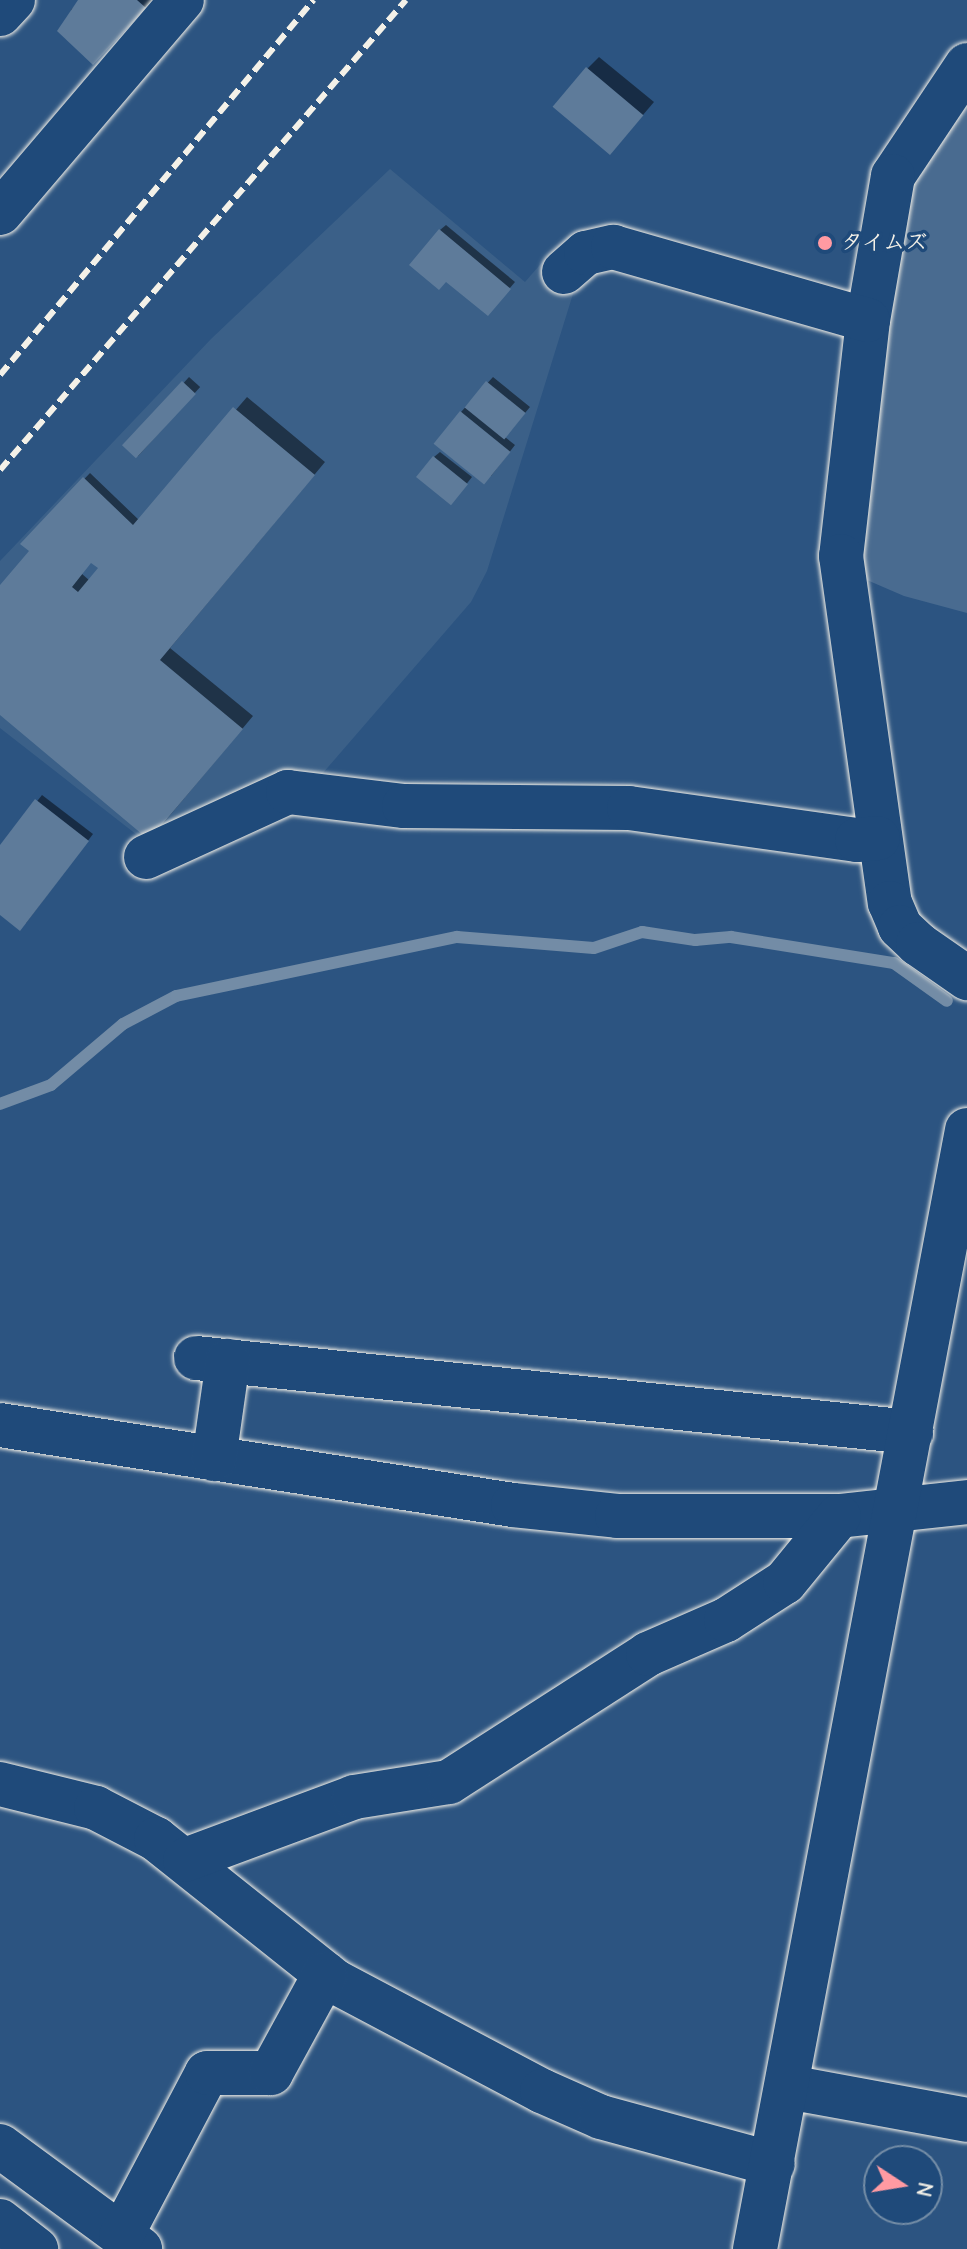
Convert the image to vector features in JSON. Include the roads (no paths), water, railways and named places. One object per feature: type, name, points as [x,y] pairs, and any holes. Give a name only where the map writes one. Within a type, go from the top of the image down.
[{"type":"street","points":[[0,14],[13,0]]},
{"type":"street","points":[[0,213],[182,0]]},
{"type":"street","points":[[963,975],[900,927],[890,903],[878,838],[841,556],[868,320],[893,176],[967,65]]},
{"type":"street","points":[[564,272],[586,253],[613,247],[868,320]]},
{"type":"street","points":[[146,857],[288,792],[404,806],[629,808],[857,840],[878,838]]},
{"type":"street","points":[[755,2249],[967,1130]]},
{"type":"street","points":[[214,1459],[212,1360],[911,1432]]},
{"type":"street","points":[[0,1425],[513,1505],[617,1516],[839,1516],[967,1502]]},
{"type":"street","points":[[185,1860],[354,1797],[449,1782],[648,1654],[726,1620],[785,1582],[839,1516]]},
{"type":"street","points":[[0,1784],[96,1808],[156,1839],[325,1974],[601,2117],[773,2164]]},
{"type":"street","points":[[0,2146],[130,2243],[207,2073],[271,2073],[325,1974]]},
{"type":"street","points":[[788,2087],[967,2120]]},
{"type":"street","points":[[0,2221],[36,2249]]},
{"type":"waterway","points":[[0,1104],[51,1085],[123,1024],[176,996],[457,937],[594,948],[642,932],[695,940],[731,937],[894,963],[947,1001]]},
{"type":"railway","points":[[0,375],[314,0]]},
{"type":"railway","points":[[0,470],[406,0]]},
{"type":"place","name":"タイムズ","points":[[825,243]]}]
